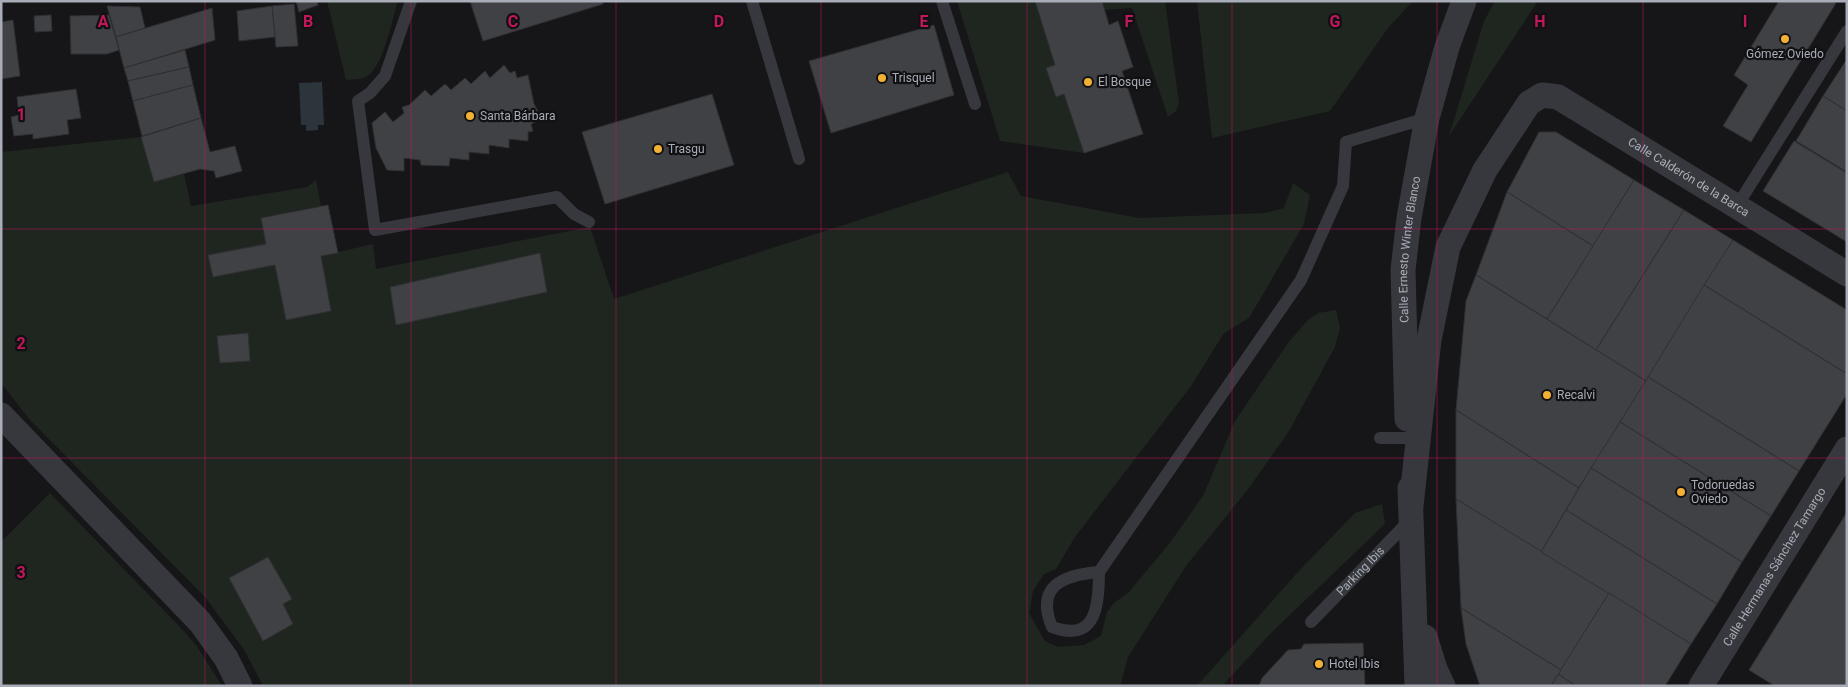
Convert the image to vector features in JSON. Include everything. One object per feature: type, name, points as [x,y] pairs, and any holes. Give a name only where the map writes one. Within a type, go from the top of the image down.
[{"type":"street","name":"Calle Ernesto Winter Blanco","points":[[1417,686],[1404,270],[1409,218],[1427,118],[1447,47],[1464,1]]},
{"type":"street","name":"Calle Calderón de la Barca","points":[[1529,103],[1542,95],[1558,97],[1847,274]]},
{"type":"street","name":"Calle Ernesto Winter Blanco","points":[[1411,512],[1429,340],[1448,247],[1485,170],[1529,103]]},
{"type":"street","points":[[1,415],[200,622],[226,658],[240,686]]},
{"type":"street","name":"Calle Hermanas Sánchez Tamargo","points":[[1701,686],[1847,449]]},
{"type":"street","points":[[1414,597],[1434,670],[1443,686]]},
{"type":"lane","points":[[411,1],[385,76],[370,93],[358,101],[375,230],[557,196],[574,214],[588,222]]},
{"type":"lane","points":[[752,1],[799,159]]},
{"type":"lane","points":[[942,1],[975,104]]},
{"type":"lane","points":[[1737,206],[1847,31]]},
{"type":"lane","points":[[1100,572],[1080,574],[1058,583],[1048,595],[1045,611],[1052,627],[1066,632],[1082,629],[1090,623],[1099,597],[1100,572],[1301,280],[1343,186],[1346,142],[1427,118]]},
{"type":"lane","points":[[1380,438],[1408,438]]},
{"type":"lane","name":"Parking Ibis","points":[[1311,622],[1411,512]]},
{"type":"shaded area","points":[[327,1],[398,1],[379,61],[367,77],[346,80]]},
{"type":"shaded area","points":[[957,1],[1035,1],[1055,65],[1046,68],[1056,97],[1064,94],[1084,153],[1000,141]]},
{"type":"shaded area","points":[[1102,1],[1165,1],[1179,103],[1176,111],[1168,117],[1132,8],[1105,10]]},
{"type":"shaded area","points":[[1197,1],[1413,1],[1388,28],[1330,111],[1212,138]]},
{"type":"shaded area","points":[[1495,1],[1538,1],[1449,136],[1484,21]]},
{"type":"shaded area","points":[[322,82],[324,125],[318,125],[318,130],[306,131],[306,125],[301,125],[299,83]]},
{"type":"shaded area","points":[[141,137],[154,182],[184,174],[191,206],[307,187],[316,180],[321,206],[261,218],[275,265],[286,320],[331,311],[321,256],[373,244],[376,269],[590,227],[614,299],[1008,172],[1021,196],[1139,218],[1265,213],[1284,208],[1293,183],[1310,195],[1304,224],[1249,318],[1224,333],[1191,386],[1075,537],[1056,569],[1044,574],[1033,591],[1029,613],[1045,641],[1058,647],[1084,645],[1101,636],[1107,612],[1114,603],[1129,592],[1169,544],[1203,496],[1235,421],[1288,343],[1308,320],[1318,313],[1336,310],[1340,328],[1335,347],[1289,431],[1249,488],[1186,566],[1128,657],[1120,686],[263,686],[245,651],[205,597],[29,419],[1,383],[1,152]]},
{"type":"shaded area","points":[[50,493],[196,645],[222,686],[1,686],[1,542]]},
{"type":"shaded area","points":[[1382,504],[1385,524],[1273,631],[1222,686],[1197,686],[1297,573],[1355,513]]},
{"type":"building","points":[[296,1],[317,1],[318,5],[299,12]]},
{"type":"building","points":[[470,1],[602,1],[603,4],[483,41]]},
{"type":"building","name":"El Bosque","points":[[1035,1],[1102,1],[1109,25],[1118,21],[1133,67],[1122,71],[1143,134],[1084,153],[1064,94],[1056,97],[1046,68],[1055,65]]},
{"type":"building","name":"Gómez Oviedo","points":[[1779,1],[1833,1],[1836,3],[1751,142],[1723,126],[1748,85],[1734,75]]},
{"type":"building","points":[[294,4],[298,46],[276,47],[272,6]]},
{"type":"building","points":[[107,6],[140,7],[145,28],[116,37]]},
{"type":"building","points":[[272,6],[275,37],[239,41],[237,11]]},
{"type":"building","points":[[212,8],[215,40],[124,68],[116,37]]},
{"type":"building","points":[[51,15],[52,31],[35,32],[34,16]]},
{"type":"building","points":[[109,15],[119,50],[107,54],[71,54],[70,16]]},
{"type":"building","points":[[13,20],[20,76],[1,79],[1,22]]},
{"type":"building","name":"Trisquel","points":[[934,25],[954,95],[831,133],[809,61]]},
{"type":"building","points":[[185,50],[189,67],[128,81],[124,68]]},
{"type":"building","points":[[1847,59],[1847,111],[1823,96]]},
{"type":"building","name":"Santa Bárbara","points":[[504,65],[510,73],[515,71],[517,78],[528,75],[534,104],[542,119],[531,124],[533,131],[528,132],[528,141],[509,139],[509,148],[489,145],[489,154],[469,152],[469,160],[450,158],[449,166],[421,165],[420,160],[404,158],[404,171],[387,170],[376,148],[372,123],[385,112],[393,122],[404,113],[402,107],[409,105],[425,90],[431,96],[445,84],[451,90],[465,78],[471,84],[485,71],[490,78]]},
{"type":"building","points":[[189,67],[193,85],[133,101],[128,81]]},
{"type":"building","points":[[193,85],[201,118],[142,136],[133,101]]},
{"type":"building","points":[[76,89],[81,118],[67,120],[69,134],[33,139],[33,134],[14,136],[11,117],[19,115],[17,97]]},
{"type":"building","name":"Trasgu","points":[[712,94],[734,165],[605,204],[582,132]]},
{"type":"building","points":[[1823,96],[1847,111],[1847,172],[1796,141]]},
{"type":"building","points":[[201,118],[210,152],[235,146],[242,171],[216,178],[214,171],[200,169],[154,182],[141,137]]},
{"type":"building","points":[[1539,132],[1556,132],[1634,180],[1593,246],[1507,192]]},
{"type":"building","points":[[1794,141],[1847,173],[1847,242],[1763,191]]},
{"type":"building","points":[[1634,180],[1684,210],[1596,350],[1547,319]]},
{"type":"building","points":[[1507,192],[1593,246],[1547,319],[1476,275]]},
{"type":"building","points":[[328,205],[338,253],[321,256],[331,311],[286,320],[275,265],[213,277],[208,255],[266,244],[261,218]]},
{"type":"building","points":[[1684,210],[1733,240],[1646,381],[1596,350]]},
{"type":"building","points":[[1733,240],[1847,310],[1847,374],[1704,285]]},
{"type":"building","points":[[540,253],[547,292],[396,325],[390,287]]},
{"type":"building","name":"Recalvi","points":[[1476,275],[1646,381],[1579,488],[1456,410],[1466,301]]},
{"type":"building","points":[[1704,285],[1847,374],[1847,394],[1799,471],[1648,377]]},
{"type":"building","points":[[248,333],[250,361],[220,363],[217,336]]},
{"type":"building","points":[[1648,377],[1799,471],[1771,516],[1620,422]]},
{"type":"building","points":[[1456,410],[1579,488],[1541,552],[1456,499]]},
{"type":"building","name":"Todoruedas Oviedo","points":[[1620,422],[1771,516],[1742,562],[1591,468]]},
{"type":"building","points":[[1591,468],[1742,562],[1717,604],[1566,510]]},
{"type":"building","points":[[1456,499],[1609,593],[1561,670],[1461,608]]},
{"type":"building","points":[[1566,510],[1717,604],[1691,644],[1541,552]]},
{"type":"building","points":[[1847,512],[1847,686],[1775,686],[1749,670]]},
{"type":"building","points":[[268,557],[292,599],[283,604],[293,624],[263,641],[229,578]]},
{"type":"building","points":[[1609,593],[1691,644],[1665,686],[1576,686],[1558,674]]},
{"type":"building","points":[[1461,608],[1561,670],[1551,686],[1480,686],[1466,644]]},
{"type":"building","name":"Hotel Ibis","points":[[1363,643],[1365,686],[1259,686],[1262,678],[1288,650],[1301,649],[1304,644]]},
{"type":"building","points":[[1558,674],[1576,686],[1551,686]]},
{"type":"place","name":"Gómez Oviedo","points":[[1785,39]]},
{"type":"place","name":"Trisquel","points":[[882,78]]},
{"type":"place","name":"El Bosque","points":[[1088,82]]},
{"type":"place","name":"Santa Bárbara","points":[[470,116]]},
{"type":"place","name":"Trasgu","points":[[658,149]]},
{"type":"place","name":"Recalvi","points":[[1547,395]]},
{"type":"place","name":"Todoruedas Oviedo","points":[[1681,492]]},
{"type":"place","name":"Hotel Ibis","points":[[1319,664]]}]
